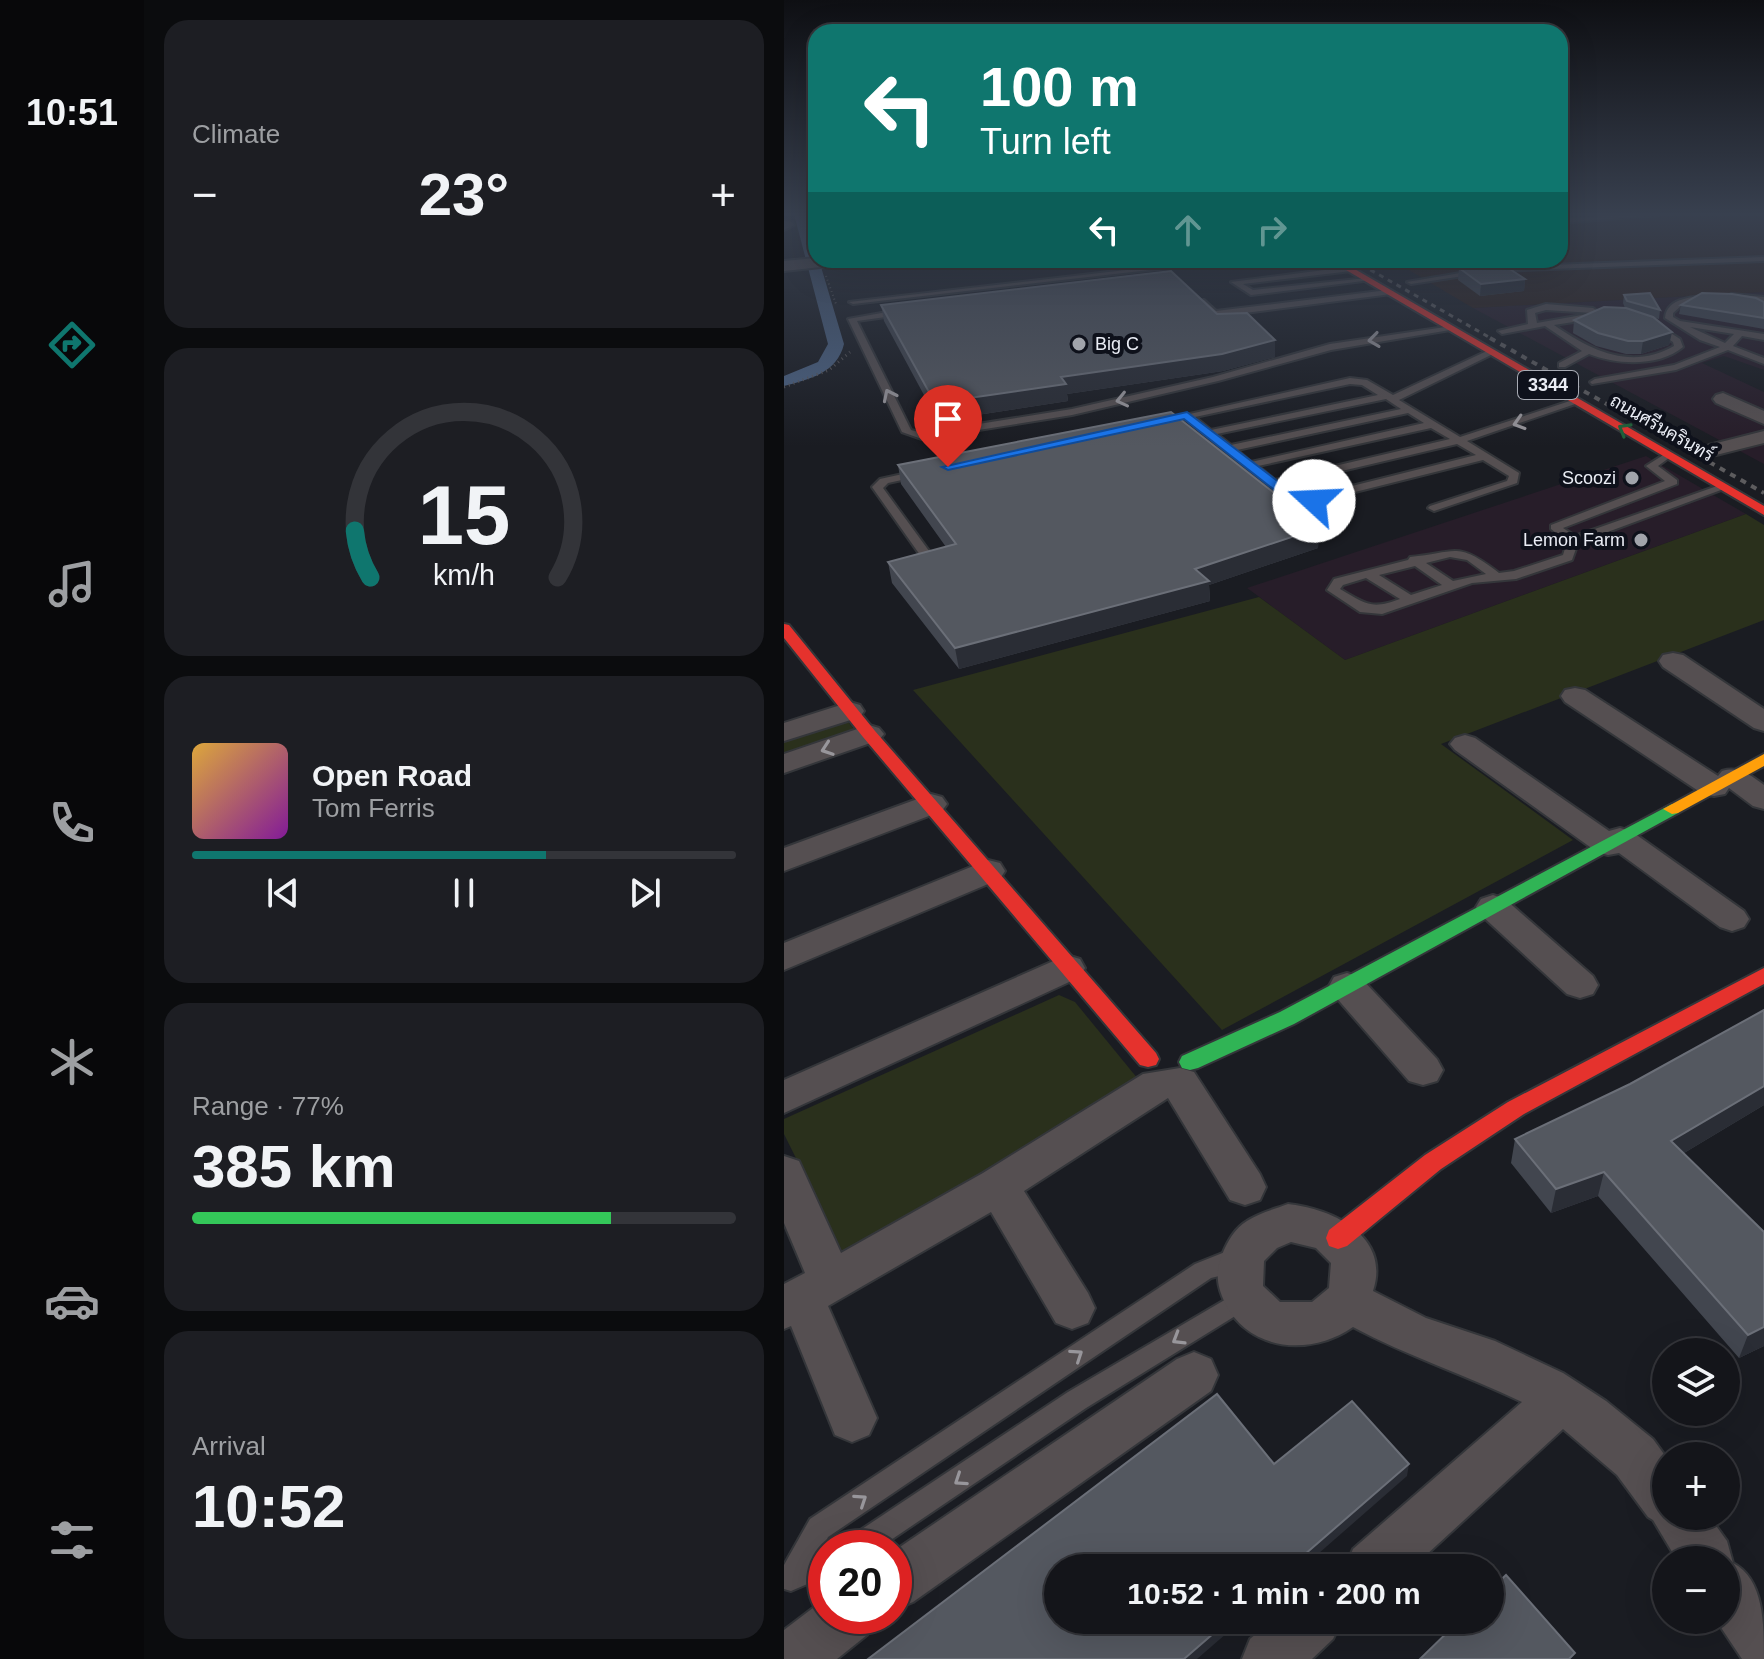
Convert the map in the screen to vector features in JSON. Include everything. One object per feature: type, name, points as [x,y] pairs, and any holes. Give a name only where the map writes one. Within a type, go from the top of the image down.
[{"type":"street","points":[[1429,291],[1437,296]]},
{"type":"street","name":"ถนนศรีนครินทร์","points":[[1388,292],[1764,511]]},
{"type":"street","name":"3344","points":[[1496,328],[1526,344]]},
{"type":"street","name":"ถนนศรีนครินทร์","points":[[1556,361],[1622,397]]},
{"type":"street","points":[[1723,399],[1764,418]]},
{"type":"street","points":[[1710,446],[1764,437]]},
{"type":"street","name":"ถนนศรีนครินทร์","points":[[1710,446],[1740,463]]},
{"type":"street","points":[[784,628],[794,657],[850,711],[1067,968],[1169,1072],[1245,1187]]},
{"type":"street","points":[[1673,661],[1764,722]]},
{"type":"street","points":[[1575,696],[1724,782],[1764,799]]},
{"type":"street","points":[[784,732],[850,711]]},
{"type":"street","points":[[784,764],[869,734]]},
{"type":"street","points":[[1465,744],[1732,919]]},
{"type":"street","points":[[806,1296],[998,1186],[1169,1072],[1287,1018],[1764,759]]},
{"type":"street","points":[[784,860],[931,804]]},
{"type":"street","points":[[784,957],[988,871]]},
{"type":"street","points":[[1493,907],[1580,985]]},
{"type":"street","points":[[784,1097],[1067,968]]},
{"type":"street","points":[[1338,1238],[1433,1162],[1516,1108],[1764,975]]},
{"type":"street","points":[[1347,986],[1423,1070]]},
{"type":"street","points":[[784,1173],[806,1296],[852,1418]]},
{"type":"street","points":[[998,1186],[1072,1308]]},
{"type":"street","points":[[1288,1223],[1306,1223],[1323,1228],[1338,1238],[1349,1251],[1354,1267],[1354,1284],[1347,1301],[1322,1322],[1286,1326],[1269,1321],[1245,1298],[1239,1282],[1245,1250],[1256,1237],[1288,1223]]},
{"type":"street","points":[[1347,1301],[1415,1336],[1515,1373],[1561,1399],[1635,1457],[1652,1480]]},
{"type":"street","points":[[912,1571],[1194,1375]]},
{"type":"street","points":[[1388,1554],[1561,1399]]},
{"type":"street","points":[[1740,1608],[1764,1643]]},
{"type":"street","points":[[792,1659],[825,1634]]},
{"type":"street","points":[[1270,1659],[1298,1634]]},
{"type":"lane","points":[[853,302],[949,291]]},
{"type":"lane","points":[[1214,314],[1388,292]]},
{"type":"lane","points":[[1193,293],[1225,324]]},
{"type":"lane","points":[[1764,299],[1725,296],[1687,300],[1672,308],[1669,316],[1672,321],[1703,338],[1764,361]]},
{"type":"lane","points":[[1496,328],[1533,326],[1606,314],[1541,307],[1530,312],[1533,326]]},
{"type":"lane","points":[[909,311],[852,319],[907,432],[917,435],[1072,412],[1215,379],[1284,355],[1452,329]]},
{"type":"lane","points":[[1703,338],[1677,341],[1646,320],[1672,321],[1764,337]]},
{"type":"lane","points":[[1547,324],[1589,351],[1621,357],[1659,355],[1677,349],[1677,341]]},
{"type":"lane","points":[[1595,382],[1676,367],[1726,348],[1740,333]]},
{"type":"lane","points":[[1556,361],[1589,351]]},
{"type":"lane","points":[[1209,433],[1391,398],[1492,352]]},
{"type":"lane","points":[[1142,425],[1354,380],[1364,382],[1515,475],[1512,483],[1434,508]]},
{"type":"lane","points":[[1274,484],[1461,440],[1576,402]]},
{"type":"lane","points":[[1229,449],[1410,410]]},
{"type":"lane","points":[[1187,416],[1295,500],[1307,502],[1485,456]]},
{"type":"lane","points":[[1250,465],[1434,424]]},
{"type":"lane","points":[[1668,455],[1651,466],[1697,497]]},
{"type":"lane","points":[[933,470],[884,481],[877,487],[934,566]]},
{"type":"lane","points":[[1573,541],[1555,527],[1673,482]]},
{"type":"lane","points":[[1573,541],[1724,487]]},
{"type":"lane","points":[[1496,576],[1463,554],[1450,553],[1338,582],[1333,590],[1372,611],[1470,579],[1516,575],[1568,557],[1573,541]]},
{"type":"lane","points":[[1414,560],[1452,586]]},
{"type":"lane","points":[[1368,574],[1410,600]]},
{"type":"lane","points":[[788,1579],[819,1528],[1203,1271],[1227,1265],[1245,1250]]},
{"type":"lane","points":[[883,1530],[1077,1400],[1245,1298]]},
{"type":"lane","points":[[788,1579],[808,1570]]},
{"type":"path","points":[[831,291],[836,303]]},
{"type":"path","points":[[784,387],[812,378],[845,361],[850,351],[848,341]]},
{"type":"shaded area","points":[[1445,291],[1764,291],[1764,292],[1473,308]]},
{"type":"shaded area","points":[[1764,292],[1764,370],[1724,356],[1702,363],[1764,392],[1764,464],[1473,308]]},
{"type":"shaded area","points":[[1646,456],[1746,514],[1345,660],[1247,588]]},
{"type":"green space","points":[[1746,514],[1764,525],[1764,620],[1441,744],[1573,840],[1222,1030],[913,690],[1259,597],[1345,660]]},
{"type":"green space","points":[[845,718],[856,732],[784,756],[784,738]]},
{"type":"green space","points":[[1059,995],[1075,1002],[1138,1079],[845,1257],[784,1134],[784,1119]]},
{"type":"building","name":"Big C","points":[[997,291],[1193,291],[1217,314],[1247,313],[1275,340],[1222,354],[1061,377],[1066,384],[935,403],[881,305]]},
{"type":"building","points":[[1650,293],[1660,310],[1627,301],[1624,295]]},
{"type":"building","points":[[1702,293],[1756,298],[1764,302],[1764,318],[1681,305]]},
{"type":"building","points":[[1604,307],[1626,308],[1653,317],[1672,332],[1643,341],[1628,341],[1598,333],[1574,320]]},
{"type":"building","points":[[1171,412],[1319,528],[1195,569],[1209,581],[955,648],[888,562],[956,544],[898,465]]},
{"type":"building","points":[[1764,1010],[1764,1086],[1671,1141],[1764,1232],[1764,1327],[1748,1335],[1604,1172],[1556,1189],[1515,1139],[1630,1084]]},
{"type":"building","points":[[1217,1394],[1274,1464],[1352,1401],[1409,1464],[1305,1554],[1044,1554],[1044,1634],[1213,1634],[1184,1659],[868,1659],[901,1634],[912,1634],[912,1626]]},
{"type":"building","points":[[1506,1575],[1575,1653],[1569,1659],[1420,1659],[1446,1634],[1504,1634]]},
{"type":"waterway","points":[[784,381],[817,370],[834,353],[836,344],[821,291]]},
{"type":"railway","points":[[1408,291],[1494,340]]},
{"type":"railway","points":[[1490,338],[1764,493]]},
{"type":"traffic: fast","points":[[1190,1062],[1287,1018],[1672,809]]},
{"type":"traffic: slow","points":[[1672,809],[1764,759]]},
{"type":"traffic: jam","points":[[1387,291],[1764,511]]},
{"type":"traffic: jam","points":[[784,628],[869,734],[1148,1059]]},
{"type":"traffic: jam","points":[[1338,1238],[1433,1162],[1516,1108],[1764,975]]},
{"type":"place","name":"Big C","points":[[1079,344]]},
{"type":"place","name":"Scoozi","points":[[1632,478]]},
{"type":"place","name":"Lemon Farm","points":[[1641,540]]},
{"type":"route","points":[[948,467],[1187,416],[1291,498],[1303,502],[1314,501]]}]
